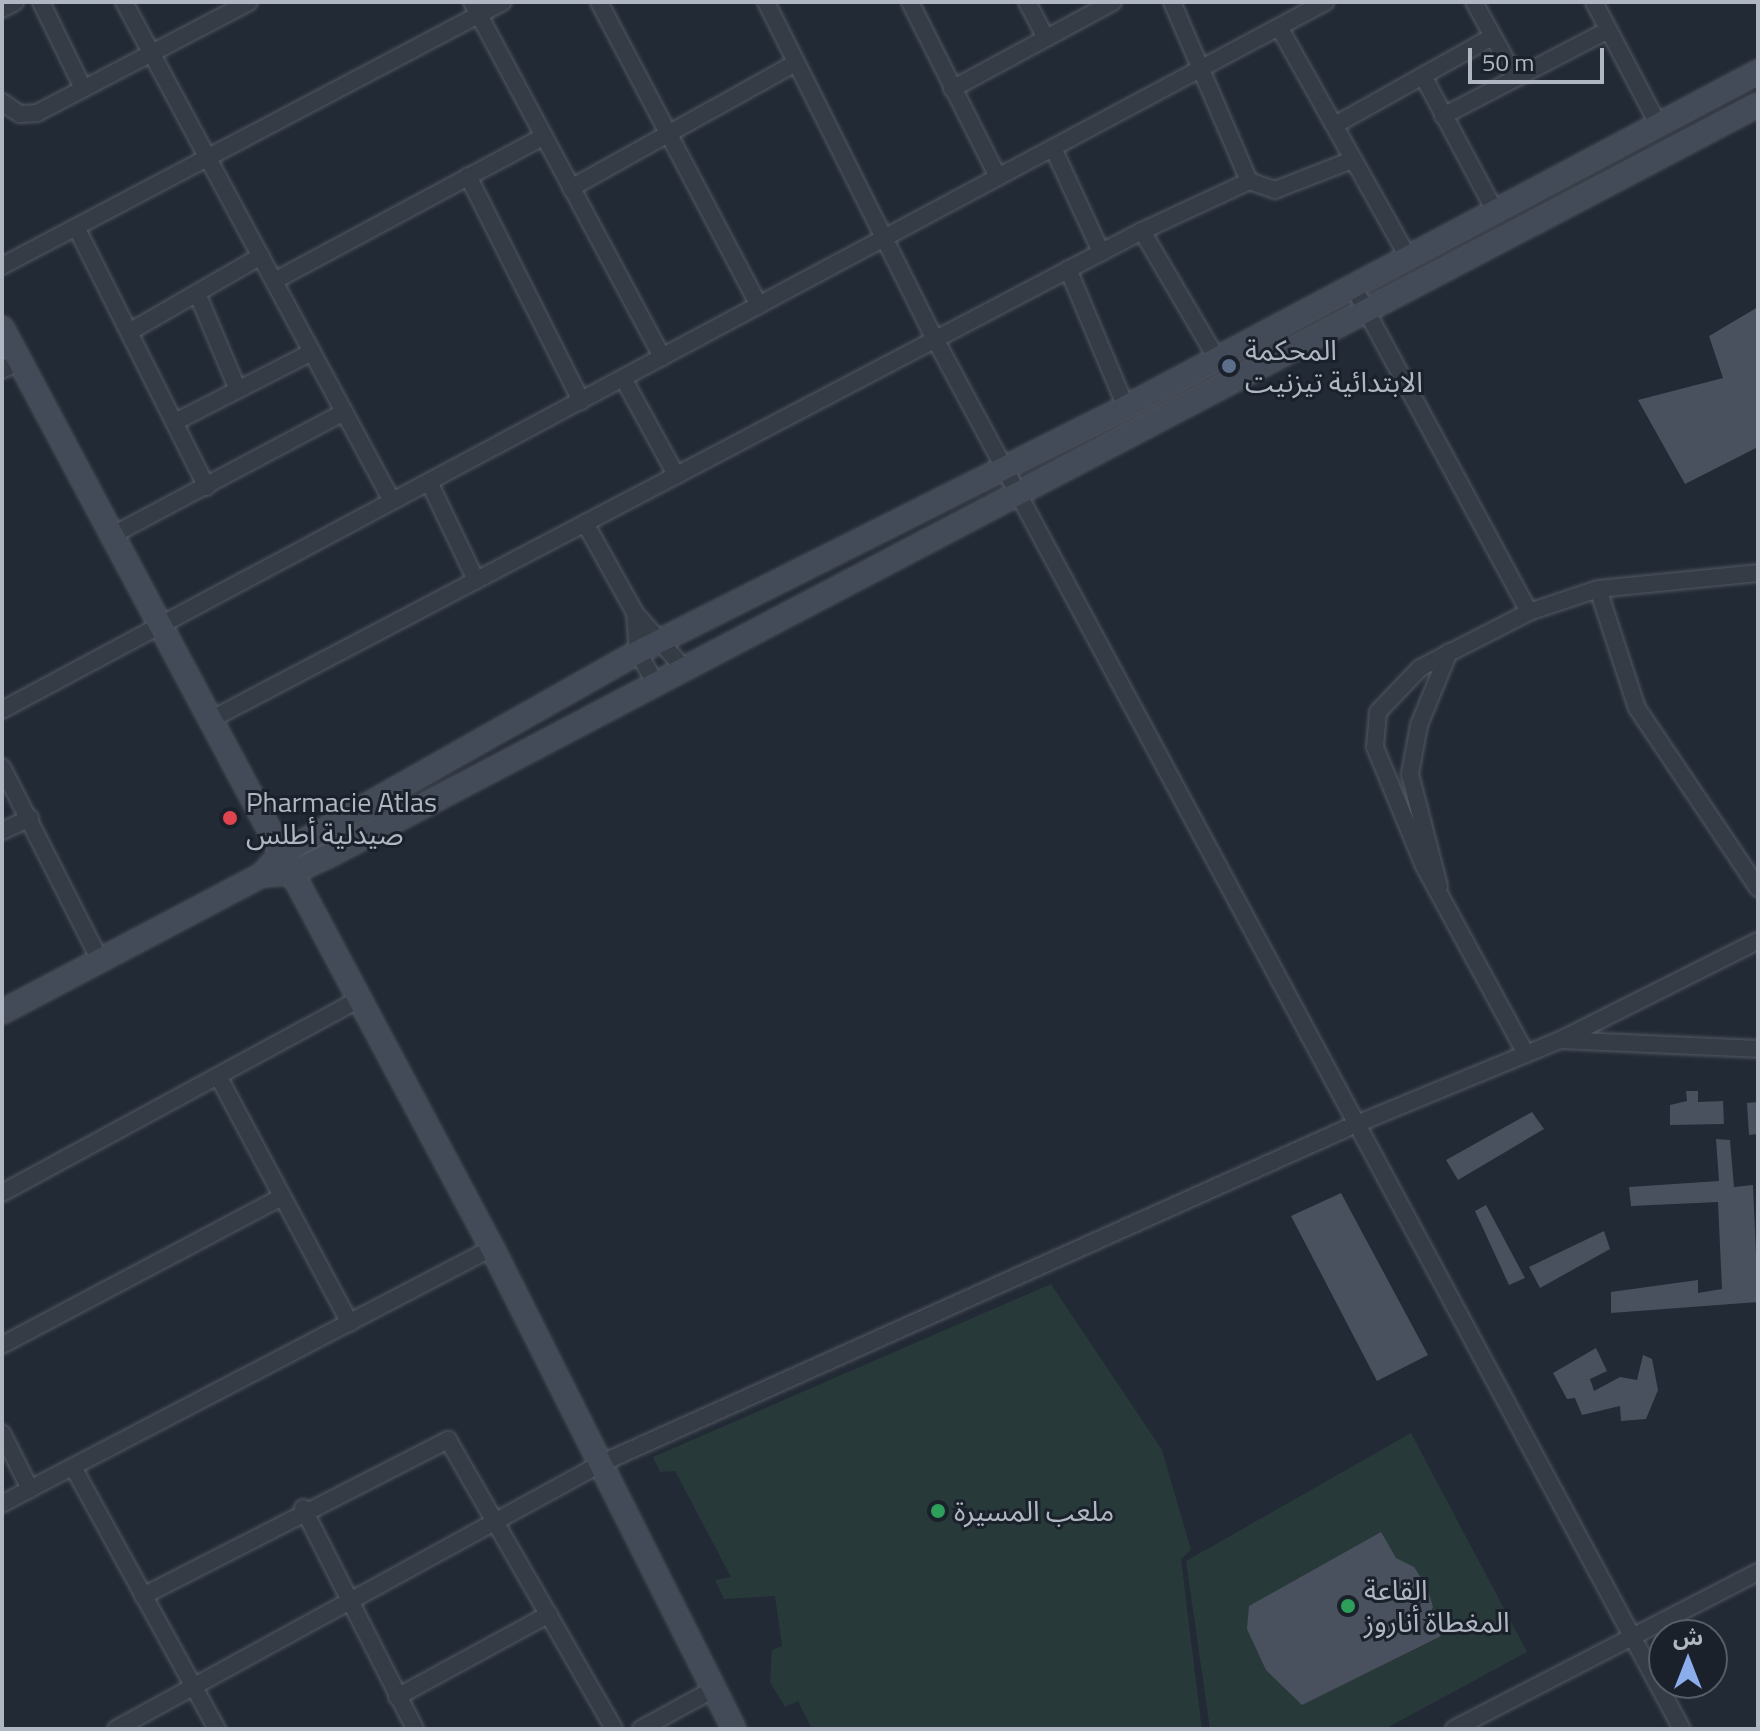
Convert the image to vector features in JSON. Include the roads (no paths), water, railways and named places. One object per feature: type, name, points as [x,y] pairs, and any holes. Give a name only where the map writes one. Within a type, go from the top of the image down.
[{"type":"main road","points":[[286,864],[638,652],[1009,468],[1758,72]]},
{"type":"main road","points":[[2,1012],[262,875],[1023,494],[1758,105]]},
{"type":"main road","points":[[1692,108],[1707,132]]},
{"type":"main road","points":[[1612,151],[1626,175]]},
{"type":"main road","points":[[2,328],[10,365],[111,536],[286,864],[355,1001],[492,1248],[734,1729]]},
{"type":"street","points":[[2,9],[15,2]]},
{"type":"street","points":[[41,2],[83,88]]},
{"type":"street","points":[[124,2],[392,501]]},
{"type":"street","points":[[2,102],[32,114],[249,2]]},
{"type":"street","points":[[2,266],[208,158],[475,8],[503,2]]},
{"type":"street","points":[[599,2],[759,305]]},
{"type":"street","points":[[766,2],[935,339],[1009,468],[1259,931],[1354,1125],[1682,1729]]},
{"type":"street","points":[[910,2],[998,177]]},
{"type":"street","points":[[1027,2],[1046,38]]},
{"type":"street","points":[[952,89],[1113,2]]},
{"type":"street","points":[[1172,2],[1249,181]]},
{"type":"street","points":[[2,710],[1325,2]]},
{"type":"street","points":[[1474,2],[1516,78]]},
{"type":"street","points":[[1594,2],[1659,126]]},
{"type":"street","points":[[475,8],[662,357]]},
{"type":"street","points":[[1279,27],[1409,259]]},
{"type":"street","points":[[1443,116],[1608,30]]},
{"type":"street","points":[[1335,125],[1492,37]]},
{"type":"street","points":[[571,188],[796,63]]},
{"type":"street","points":[[1423,76],[1495,211]]},
{"type":"street","points":[[274,281],[544,136]]},
{"type":"street","points":[[1053,148],[1101,252]]},
{"type":"street","points":[[210,720],[1142,231],[1249,181],[1275,190],[1352,160]]},
{"type":"street","points":[[468,176],[581,401]]},
{"type":"street","points":[[76,227],[207,487]]},
{"type":"street","points":[[1142,231],[1217,359]]},
{"type":"street","points":[[131,331],[261,256]]},
{"type":"street","points":[[1068,269],[1126,407]]},
{"type":"street","points":[[1354,288],[1529,612]]},
{"type":"street","points":[[197,293],[238,390]]},
{"type":"street","points":[[175,422],[312,352]]},
{"type":"street","points":[[623,378],[676,475]]},
{"type":"street","points":[[111,536],[344,412]]},
{"type":"street","points":[[429,482],[476,580]]},
{"type":"street","points":[[585,523],[635,613],[664,639],[681,665]]},
{"type":"street","points":[[1525,1052],[1437,892],[1391,788],[1375,747],[1378,712],[1399,685],[1449,652],[1529,612],[1598,589],[1758,573]]},
{"type":"street","points":[[1598,589],[1637,708],[1758,888]]},
{"type":"street","points":[[635,613],[638,652],[654,681]]},
{"type":"street","points":[[1437,892],[1440,875],[1410,785],[1419,725],[1449,652]]},
{"type":"street","points":[[2,767],[100,960]]},
{"type":"street","points":[[1391,788],[1410,785]]},
{"type":"street","points":[[2,831],[30,818]]},
{"type":"street","points":[[116,1729],[353,1604],[602,1463],[1354,1125],[1560,1040],[1758,941]]},
{"type":"street","points":[[2,1193],[355,1001]]},
{"type":"street","points":[[1560,1040],[1758,1049]]},
{"type":"street","points":[[218,1076],[280,1198],[350,1323]]},
{"type":"street","points":[[2,1345],[280,1198]]},
{"type":"street","points":[[2,1504],[492,1248]]},
{"type":"street","points":[[2,1433],[30,1489]]},
{"type":"street","points":[[143,1596],[303,1508],[448,1440],[499,1522],[614,1729]]},
{"type":"street","points":[[73,1467],[217,1729]]},
{"type":"street","points":[[303,1508],[415,1729]]},
{"type":"street","points":[[1454,1729],[1758,1572]]},
{"type":"street","points":[[397,1697],[549,1614]]},
{"type":"street","points":[[641,1729],[712,1690]]},
{"type":"place","name":"المحكمة الابتدائية تيزنيت","points":[[1229,366]]},
{"type":"place","name":"Pharmacie Atlas صيدلية أطلس","points":[[230,818]]},
{"type":"place","name":"ملعب المسيرة","points":[[938,1511]]},
{"type":"place","name":"القاعة المغطاة أناروز","points":[[1348,1606]]}]
